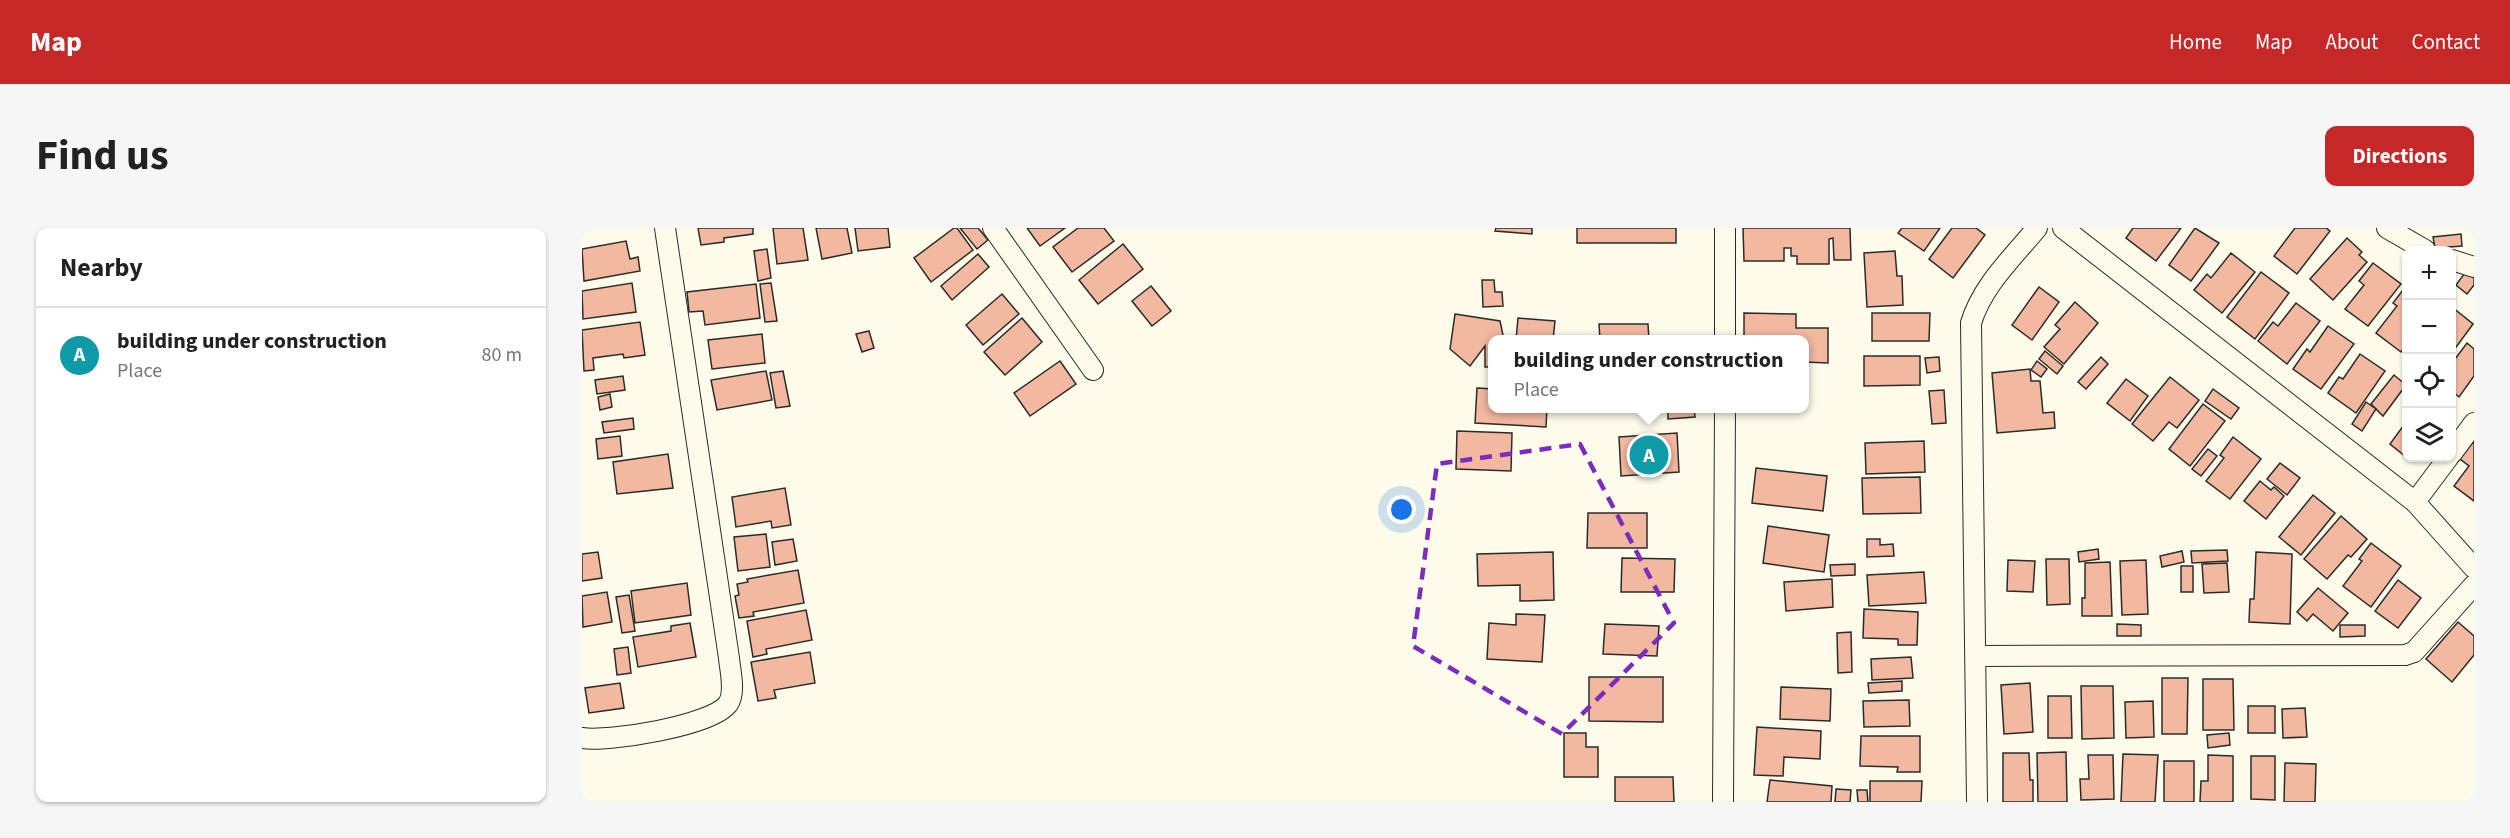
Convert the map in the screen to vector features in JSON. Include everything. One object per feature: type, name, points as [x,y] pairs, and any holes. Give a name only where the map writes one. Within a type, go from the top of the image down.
[{"type":"street","points":[[582,738],[592,740],[636,735],[693,722],[709,717],[722,709],[729,703],[732,693],[729,658],[665,228]]},
{"type":"street","points":[[993,228],[1094,370]]},
{"type":"street","points":[[1725,228],[1725,335]]},
{"type":"street","points":[[1977,802],[1977,656],[1971,322],[1976,304],[2037,228]]},
{"type":"street","points":[[2063,228],[2415,502],[2474,568]]},
{"type":"street","points":[[2387,228],[2418,246]]},
{"type":"street","points":[[2456,262],[2474,267]]},
{"type":"street","points":[[1723,802],[1725,413]]},
{"type":"street","points":[[2456,446],[2474,423]]},
{"type":"street","points":[[2415,502],[2445,462]]},
{"type":"street","points":[[1977,656],[2405,655],[2414,652],[2474,585]]},
{"type":"highlighted area","points":[[1580,444],[1674,623],[1562,734],[1413,646],[1437,464]]},
{"type":"building","points":[[698,228],[753,228],[753,234],[724,238],[724,242],[701,245]]},
{"type":"building","points":[[773,228],[803,228],[808,260],[777,264]]},
{"type":"building","points":[[816,228],[847,228],[852,253],[822,259]]},
{"type":"building","points":[[855,228],[888,228],[890,247],[858,251]]},
{"type":"building","points":[[957,228],[973,250],[931,282],[914,258]]},
{"type":"building","points":[[960,228],[978,228],[988,240],[977,249]]},
{"type":"building","points":[[1027,228],[1065,228],[1040,246]]},
{"type":"building","points":[[1078,228],[1104,228],[1114,241],[1072,272],[1053,247]]},
{"type":"building","points":[[1496,228],[1532,228],[1532,234],[1495,231]]},
{"type":"building","points":[[1577,228],[1676,228],[1676,243],[1577,243]]},
{"type":"building","points":[[1743,228],[1850,228],[1851,260],[1834,260],[1833,238],[1829,239],[1829,264],[1797,264],[1797,256],[1791,256],[1791,248],[1784,248],[1784,261],[1744,261]]},
{"type":"building","points":[[1902,228],[1940,228],[1924,251],[1898,233]]},
{"type":"building","points":[[1952,228],[1976,228],[1985,235],[1953,278],[1929,259]]},
{"type":"building","points":[[2133,228],[2181,228],[2156,261],[2126,238]]},
{"type":"building","points":[[2195,228],[2219,243],[2191,281],[2169,265]]},
{"type":"building","points":[[2295,228],[2326,228],[2330,231],[2297,274],[2274,256]]},
{"type":"building","points":[[2461,234],[2462,246],[2435,246],[2433,237]]},
{"type":"building","points":[[2347,238],[2362,252],[2359,255],[2367,262],[2333,300],[2310,279]]},
{"type":"building","points":[[626,241],[630,259],[638,257],[640,271],[584,281],[582,249]]},
{"type":"building","points":[[1123,244],[1143,269],[1098,304],[1079,280]]},
{"type":"building","points":[[767,249],[771,278],[758,281],[754,251]]},
{"type":"building","points":[[1895,251],[1897,276],[1902,276],[1903,305],[1867,307],[1864,253]]},
{"type":"building","points":[[2231,253],[2255,272],[2222,313],[2194,290],[2207,274],[2211,278]]},
{"type":"building","points":[[978,254],[989,267],[952,300],[941,286]]},
{"type":"building","points":[[2373,263],[2401,284],[2368,326],[2345,309],[2364,285],[2359,281]]},
{"type":"building","points":[[2467,270],[2474,276],[2474,285],[2467,294],[2456,285]]},
{"type":"building","points":[[2261,272],[2289,293],[2255,339],[2227,317]]},
{"type":"building","points":[[1482,280],[1494,280],[1495,292],[1502,292],[1503,306],[1483,307]]},
{"type":"building","points":[[632,283],[636,312],[583,319],[582,291]]},
{"type":"building","points":[[771,283],[777,321],[765,322],[760,284]]},
{"type":"building","points":[[756,284],[760,318],[705,325],[703,311],[689,312],[687,292]]},
{"type":"building","points":[[1151,286],[1171,311],[1152,326],[1132,301]]},
{"type":"building","points":[[2039,287],[2059,302],[2032,340],[2012,325]]},
{"type":"building","points":[[2402,291],[2401,352],[2376,333],[2397,306],[2393,303]]},
{"type":"building","points":[[1002,294],[1019,314],[983,345],[966,325]]},
{"type":"building","points":[[2075,302],[2098,323],[2064,364],[2044,347],[2060,329],[2055,325]]},
{"type":"building","points":[[2296,303],[2320,321],[2287,364],[2258,341],[2273,322],[2278,326]]},
{"type":"building","points":[[2456,310],[2473,324],[2456,347]]},
{"type":"building","points":[[1744,313],[1796,314],[1796,328],[1828,328],[1828,363],[1809,362],[1809,335],[1744,335]]},
{"type":"building","points":[[1872,313],[1930,313],[1929,341],[1872,341]]},
{"type":"building","points":[[1455,314],[1500,321],[1503,335],[1488,335],[1488,367],[1485,367],[1485,346],[1470,366],[1450,349]]},
{"type":"building","points":[[1022,318],[1042,342],[1005,375],[984,352]]},
{"type":"building","points":[[1518,318],[1555,321],[1554,335],[1516,335]]},
{"type":"building","points":[[640,322],[645,355],[624,358],[623,354],[593,358],[594,370],[584,371],[582,330]]},
{"type":"building","points":[[1599,324],[1648,324],[1649,335],[1600,335]]},
{"type":"building","points":[[2328,326],[2354,344],[2321,389],[2293,369],[2307,349],[2310,352]]},
{"type":"building","points":[[869,331],[874,348],[862,352],[856,334]]},
{"type":"building","points":[[762,334],[765,363],[712,369],[708,340]]},
{"type":"building","points":[[2467,343],[2474,349],[2474,376],[2459,397],[2456,394],[2456,358]]},
{"type":"building","points":[[2045,351],[2063,366],[2057,374],[2039,359]]},
{"type":"building","points":[[2360,354],[2385,371],[2356,413],[2328,393],[2339,377],[2343,379]]},
{"type":"building","points":[[1864,356],[1920,356],[1920,385],[1864,386]]},
{"type":"building","points":[[1939,357],[1940,371],[1927,373],[1925,358]]},
{"type":"building","points":[[2101,357],[2108,364],[2086,389],[2078,382]]},
{"type":"building","points":[[1060,361],[1076,384],[1030,416],[1014,393]]},
{"type":"building","points":[[2037,361],[2047,369],[2041,377],[2031,370]]},
{"type":"building","points":[[2030,369],[2031,381],[2040,381],[2043,413],[2054,412],[2055,428],[1997,433],[1992,373]]},
{"type":"building","points":[[766,371],[772,400],[717,410],[711,380]]},
{"type":"building","points":[[783,371],[790,406],[776,408],[770,373]]},
{"type":"building","points":[[2394,375],[2402,382],[2402,390],[2383,416],[2371,404]]},
{"type":"building","points":[[623,376],[625,390],[597,394],[595,380]]},
{"type":"building","points":[[2170,377],[2199,400],[2177,428],[2169,422],[2153,441],[2132,424]]},
{"type":"building","points":[[2126,379],[2148,396],[2130,421],[2107,403]]},
{"type":"building","points":[[1477,388],[1488,389],[1488,413],[1547,413],[1546,427],[1475,423]]},
{"type":"building","points":[[2213,389],[2239,408],[2231,419],[2205,401]]},
{"type":"building","points":[[1944,390],[1946,423],[1932,424],[1929,391]]},
{"type":"building","points":[[610,394],[612,407],[600,410],[598,397]]},
{"type":"building","points":[[2366,402],[2376,409],[2362,431],[2352,424]]},
{"type":"building","points":[[2203,404],[2225,421],[2190,466],[2169,449]]},
{"type":"building","points":[[1668,413],[1695,413],[1695,417],[1668,419]]},
{"type":"building","points":[[633,418],[634,429],[604,433],[602,422]]},
{"type":"building","points":[[2402,428],[2402,454],[2390,444]]},
{"type":"building","points":[[1457,431],[1512,433],[1511,471],[1456,469]]},
{"type":"building","points":[[1677,433],[1679,472],[1621,476],[1619,437]]},
{"type":"building","points":[[620,436],[622,456],[598,459],[596,439]]},
{"type":"building","points":[[2233,437],[2261,459],[2230,499],[2206,481],[2224,458],[2220,455]]},
{"type":"building","points":[[1924,441],[1925,472],[1866,474],[1865,443]]},
{"type":"building","points":[[2474,441],[2474,501],[2454,486],[2469,466],[2460,459]]},
{"type":"building","points":[[2208,449],[2217,456],[2201,476],[2192,469]]},
{"type":"building","points":[[668,454],[673,488],[617,494],[613,462]]},
{"type":"building","points":[[2280,463],[2300,478],[2287,495],[2267,479]]},
{"type":"building","points":[[1756,468],[1827,476],[1823,511],[1752,503]]},
{"type":"building","points":[[1920,477],[1921,513],[1863,514],[1862,478]]},
{"type":"building","points":[[2260,481],[2271,490],[2274,487],[2284,496],[2266,519],[2244,501]]},
{"type":"building","points":[[785,488],[791,525],[772,528],[771,521],[736,527],[732,497]]},
{"type":"building","points":[[2313,495],[2335,513],[2301,555],[2279,537]]},
{"type":"building","points":[[1588,513],[1647,513],[1647,548],[1587,548]]},
{"type":"building","points":[[2341,516],[2367,539],[2351,557],[2348,555],[2327,579],[2304,559]]},
{"type":"building","points":[[1768,526],[1829,535],[1824,572],[1763,563]]},
{"type":"building","points":[[766,534],[770,567],[738,571],[734,537]]},
{"type":"building","points":[[793,539],[797,561],[775,565],[772,542]]},
{"type":"building","points":[[1867,539],[1880,539],[1880,545],[1893,544],[1894,556],[1867,557]]},
{"type":"building","points":[[2371,543],[2401,566],[2371,607],[2343,586],[2362,561],[2359,559]]},
{"type":"building","points":[[2098,549],[2099,559],[2079,562],[2078,552]]},
{"type":"building","points":[[2227,550],[2228,561],[2192,563],[2191,551]]},
{"type":"building","points":[[2182,551],[2184,562],[2162,567],[2160,556]]},
{"type":"building","points":[[598,552],[602,578],[582,581],[582,554]]},
{"type":"building","points":[[1553,552],[1554,600],[1520,601],[1520,585],[1478,586],[1477,554]]},
{"type":"building","points":[[2256,552],[2292,554],[2290,624],[2249,622],[2250,599],[2254,599]]},
{"type":"building","points":[[1622,558],[1675,559],[1674,592],[1621,592]]},
{"type":"building","points":[[2046,559],[2069,559],[2070,604],[2047,605]]},
{"type":"building","points":[[2008,560],[2035,561],[2033,592],[2007,591]]},
{"type":"building","points":[[2146,560],[2148,614],[2122,615],[2120,561]]},
{"type":"building","points":[[2110,562],[2112,616],[2082,616],[2082,598],[2085,598],[2085,563]]},
{"type":"building","points":[[2227,563],[2229,592],[2204,593],[2202,564]]},
{"type":"building","points":[[1855,564],[1855,575],[1831,576],[1830,565]]},
{"type":"building","points":[[2181,566],[2193,566],[2193,592],[2181,592]]},
{"type":"building","points":[[798,570],[804,603],[753,612],[754,616],[739,618],[735,596],[739,595],[737,584],[748,582],[747,579]]},
{"type":"building","points":[[1924,572],[1926,603],[1869,606],[1867,575]]},
{"type":"building","points":[[1832,579],[1833,607],[1786,611],[1784,582]]},
{"type":"building","points":[[2398,580],[2421,598],[2398,628],[2375,611]]},
{"type":"building","points":[[687,583],[691,615],[635,623],[631,591]]},
{"type":"building","points":[[2318,588],[2348,613],[2333,631],[2313,614],[2307,621],[2297,612]]},
{"type":"building","points":[[607,592],[612,622],[583,627],[582,596]]},
{"type":"building","points":[[629,595],[635,631],[622,633],[616,597]]},
{"type":"building","points":[[1864,609],[1918,612],[1917,645],[1898,645],[1898,639],[1863,638]]},
{"type":"building","points":[[806,610],[812,640],[766,649],[767,654],[753,657],[747,621]]},
{"type":"building","points":[[1516,614],[1545,615],[1542,662],[1487,659],[1489,623],[1516,625]]},
{"type":"building","points":[[2458,622],[2474,636],[2474,655],[2452,682],[2426,659]]},
{"type":"building","points":[[690,623],[696,657],[638,667],[633,637],[671,631],[671,626]]},
{"type":"building","points":[[1605,624],[1659,626],[1657,656],[1603,654]]},
{"type":"building","points":[[2117,624],[2141,625],[2141,636],[2117,636]]},
{"type":"building","points":[[2340,625],[2365,625],[2365,636],[2340,637]]},
{"type":"building","points":[[1851,632],[1852,672],[1838,673],[1837,633]]},
{"type":"building","points":[[628,647],[631,673],[617,675],[614,649]]},
{"type":"building","points":[[810,652],[815,683],[774,690],[776,698],[758,701],[751,662]]},
{"type":"building","points":[[1911,657],[1913,678],[1872,680],[1871,659]]},
{"type":"building","points":[[1589,677],[1663,677],[1663,722],[1589,721]]},
{"type":"building","points":[[2162,678],[2188,678],[2187,734],[2162,734]]},
{"type":"building","points":[[2203,679],[2233,679],[2234,730],[2203,730]]},
{"type":"building","points":[[1902,681],[1902,691],[1869,693],[1868,683]]},
{"type":"building","points":[[620,683],[624,708],[589,713],[585,688]]},
{"type":"building","points":[[2030,683],[2033,732],[2004,734],[2001,685]]},
{"type":"building","points":[[2081,686],[2113,686],[2114,738],[2082,739]]},
{"type":"building","points":[[1781,687],[1831,689],[1830,721],[1780,719]]},
{"type":"building","points":[[2048,696],[2071,696],[2072,738],[2048,738]]},
{"type":"building","points":[[1909,700],[1910,726],[1864,727],[1863,701]]},
{"type":"building","points":[[2153,701],[2154,737],[2126,738],[2125,702]]},
{"type":"building","points":[[2248,706],[2275,706],[2275,733],[2248,733]]},
{"type":"building","points":[[2305,708],[2307,737],[2283,738],[2282,709]]},
{"type":"building","points":[[1757,727],[1821,731],[1820,759],[1784,757],[1783,776],[1754,775]]},
{"type":"building","points":[[1564,733],[1586,733],[1586,747],[1598,747],[1598,777],[1564,777]]},
{"type":"building","points":[[2229,733],[2230,745],[2208,748],[2207,735]]},
{"type":"building","points":[[1861,736],[1920,736],[1920,772],[1897,772],[1898,767],[1860,766]]},
{"type":"building","points":[[2066,752],[2067,802],[2038,802],[2037,753]]},
{"type":"building","points":[[2003,753],[2029,753],[2033,802],[2003,802]]},
{"type":"building","points":[[2123,754],[2158,755],[2155,802],[2121,802]]},
{"type":"building","points":[[2088,755],[2113,755],[2114,799],[2081,800],[2080,779],[2089,779]]},
{"type":"building","points":[[2208,755],[2233,756],[2233,802],[2200,802],[2201,781],[2208,781]]},
{"type":"building","points":[[2251,756],[2275,756],[2275,800],[2251,799]]},
{"type":"building","points":[[2164,761],[2194,761],[2194,802],[2164,802]]},
{"type":"building","points":[[2285,763],[2316,764],[2315,802],[2284,802]]},
{"type":"building","points":[[1615,777],[1673,777],[1674,802],[1615,802]]},
{"type":"building","points":[[1770,780],[1832,786],[1831,802],[1767,802]]},
{"type":"building","points":[[1870,781],[1922,781],[1921,802],[1870,802]]},
{"type":"building","points":[[1836,789],[1851,790],[1850,802],[1835,802]]},
{"type":"building","points":[[1857,790],[1867,790],[1868,802],[1858,802]]},
{"type":"place","name":"building under construction","points":[[1649,455]]}]
